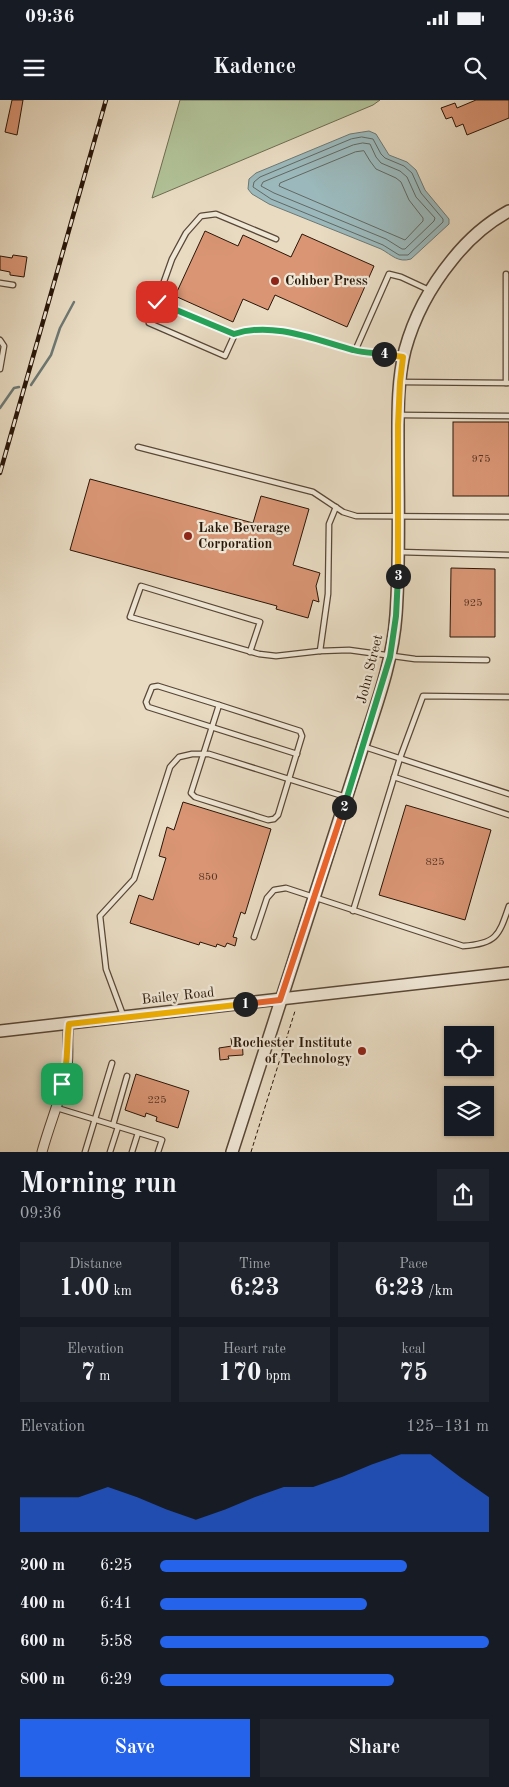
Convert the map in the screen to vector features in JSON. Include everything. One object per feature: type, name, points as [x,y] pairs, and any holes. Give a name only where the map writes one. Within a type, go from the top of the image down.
[{"type":"street","name":"John Street","points":[[232,1152],[280,1000],[315,898],[390,657],[396,616],[399,414],[403,357],[422,304],[441,274],[462,248],[481,230],[509,212]]},
{"type":"street","name":"Bailey Road","points":[[0,1031],[509,974]]},
{"type":"street","points":[[42,1152],[66,1074],[68,1058],[66,1038],[69,1024]]},
{"type":"lane","points":[[234,334],[224,356],[149,323],[172,259],[186,233],[201,216],[216,214],[276,239]]},
{"type":"lane","points":[[355,351],[389,274],[401,277],[430,291]]},
{"type":"lane","points":[[400,382],[507,383],[506,274]]},
{"type":"lane","points":[[0,283],[13,285]]},
{"type":"lane","points":[[157,302],[234,334],[247,330],[284,331],[326,341],[355,351],[403,357]]},
{"type":"lane","points":[[0,340],[4,346],[0,369]]},
{"type":"lane","points":[[399,414],[509,416]]},
{"type":"lane","points":[[138,447],[313,492],[342,512],[356,516],[509,517]]},
{"type":"lane","points":[[320,652],[328,594],[329,524],[336,507]]},
{"type":"lane","points":[[398,552],[509,555]]},
{"type":"lane","points":[[250,652],[260,622],[141,586],[130,617],[250,652],[276,656],[349,650],[415,660],[486,660]]},
{"type":"lane","points":[[219,705],[212,727],[202,754],[190,793],[195,797],[268,820],[274,819],[278,815],[297,754],[302,736],[300,731],[219,705],[158,686],[152,686],[146,702],[148,707],[212,727],[297,754]]},
{"type":"lane","points":[[353,911],[400,758],[422,696],[509,696]]},
{"type":"lane","points":[[363,746],[509,794]]},
{"type":"lane","points":[[124,1018],[106,969],[100,916],[134,879],[170,767],[179,756],[209,754],[347,797]]},
{"type":"lane","points":[[394,777],[509,815]]},
{"type":"lane","points":[[254,937],[267,898],[274,890],[286,888],[463,946],[478,945],[492,939],[500,931],[509,906]]},
{"type":"lane","points":[[85,1152],[112,1063]]},
{"type":"lane","points":[[110,1152],[127,1076]]},
{"type":"lane","points":[[55,1107],[162,1140],[158,1152]]},
{"type":"lane","points":[[132,1152],[138,1133]]},
{"type":"path","points":[[251,1152],[296,1012]]},
{"type":"green space","points":[[180,100],[380,100],[373,105],[152,198]]},
{"type":"water","points":[[369,131],[376,134],[389,155],[407,162],[416,170],[425,190],[449,219],[449,224],[411,259],[399,259],[381,249],[269,204],[252,194],[248,189],[249,179],[256,173],[350,134]]},
{"type":"building","points":[[12,100],[23,100],[17,135],[5,132]]},
{"type":"building","points":[[476,100],[509,100],[509,118],[467,135],[463,124],[456,127],[452,117],[446,119],[441,108],[455,103],[457,108]]},
{"type":"building","name":"Cohber Press","points":[[205,231],[238,246],[243,235],[291,257],[302,234],[374,266],[347,327],[275,295],[268,310],[243,299],[233,322],[175,296]]},
{"type":"building","points":[[13,255],[27,257],[24,277],[10,275],[10,272],[0,270],[0,256],[12,258]]},
{"type":"building","points":[[453,422],[509,422],[509,496],[453,496]]},
{"type":"building","name":"Lake Beverage Corporation","points":[[90,479],[253,523],[261,496],[309,509],[293,565],[320,573],[316,586],[319,602],[313,600],[308,618],[276,609],[277,606],[70,550]]},
{"type":"building","points":[[451,568],[495,569],[495,637],[450,637]]},
{"type":"building","points":[[183,802],[271,829],[245,914],[241,912],[233,937],[237,938],[235,946],[227,943],[225,947],[217,944],[216,947],[200,942],[199,945],[130,923],[139,895],[153,900],[166,858],[159,856],[167,827],[174,830]]},
{"type":"building","points":[[406,805],[491,830],[465,920],[379,895]]},
{"type":"building","points":[[231,1038],[242,1038],[243,1055],[228,1056],[229,1059],[220,1060],[219,1048],[232,1046]]},
{"type":"building","points":[[136,1074],[189,1091],[178,1128],[156,1121],[157,1117],[146,1113],[145,1117],[125,1110]]},
{"type":"waterway","points":[[31,385],[51,355],[60,328],[74,302]]},
{"type":"waterway","points":[[0,408],[14,388],[19,387]]},
{"type":"railway","points":[[0,473],[106,100]]},
{"type":"place","name":"Cohber Press","points":[[275,281]]},
{"type":"place","name":"Lake Beverage Corporation","points":[[188,536]]},
{"type":"place","name":"Rochester Institute of Technology","points":[[362,1051]]},
{"type":"route","points":[[62,1084],[66,1074],[68,1058],[66,1038],[69,1024],[280,1000],[315,898],[383,684],[394,640],[398,587],[399,386],[403,357],[355,351],[326,341],[284,331],[247,330],[234,334],[157,302]]}]
